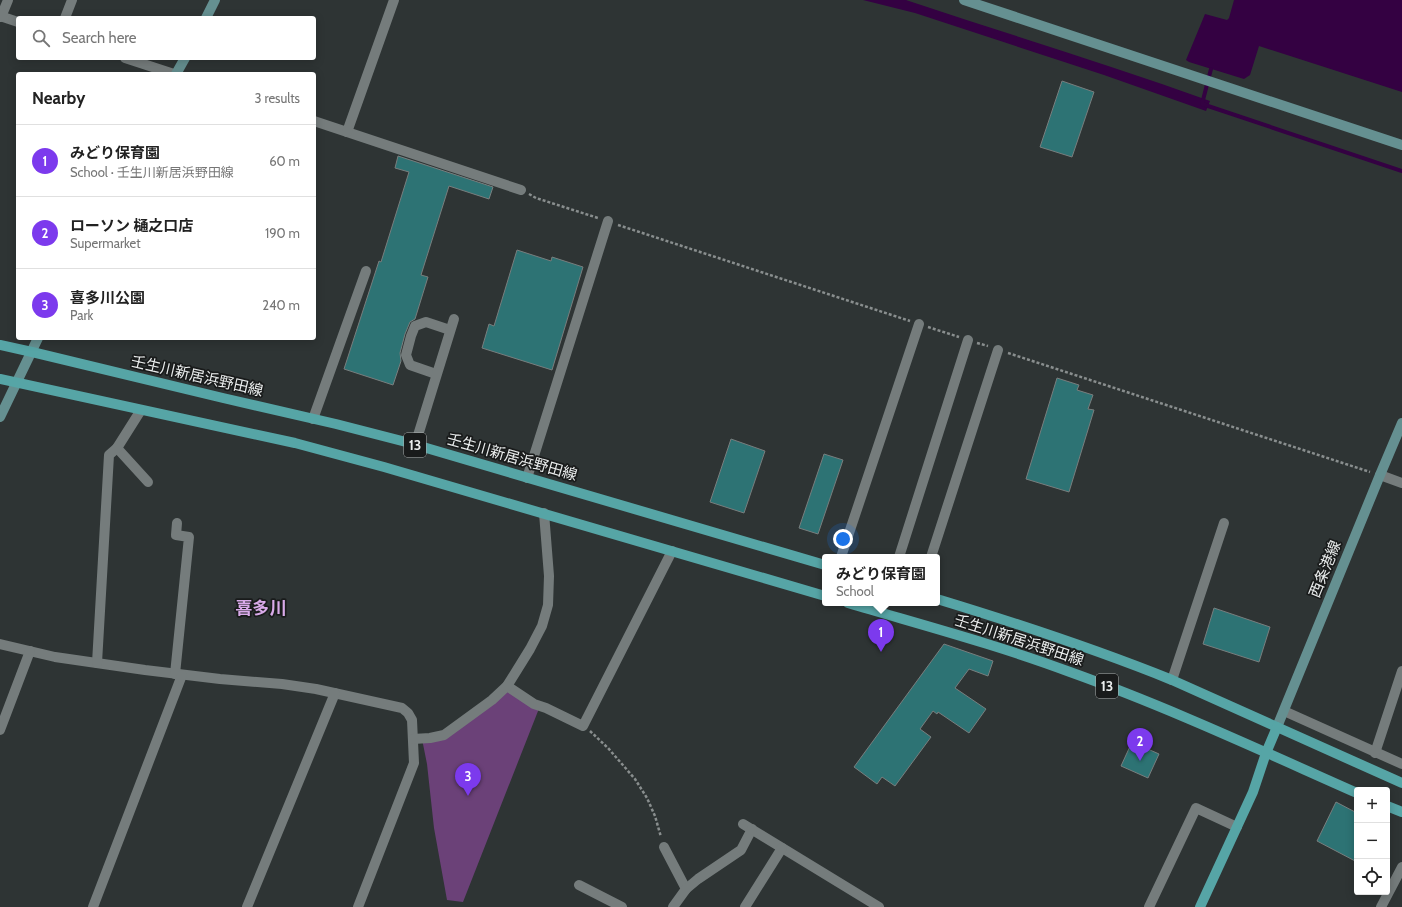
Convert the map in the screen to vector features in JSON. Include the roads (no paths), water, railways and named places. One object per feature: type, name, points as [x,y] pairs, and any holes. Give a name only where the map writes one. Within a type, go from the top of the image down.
[{"type":"main road","name":"壬生川新居浜野田線","points":[[0,345],[215,397],[312,418],[415,445],[822,564]]},
{"type":"main road","name":"13","points":[[0,379],[325,451],[384,466],[822,595]]},
{"type":"main road","name":"壬生川新居浜野田線","points":[[940,600],[1059,638],[1172,680],[1402,784]]},
{"type":"main road","name":"壬生川新居浜野田線","points":[[858,606],[991,645],[1071,672],[1162,708],[1354,792]]},
{"type":"main road","points":[[1200,907],[1253,792],[1266,753],[1278,727]]},
{"type":"main road","points":[[1390,807],[1402,812]]},
{"type":"street","points":[[8,0],[1,17],[16,21]]},
{"type":"street","points":[[66,16],[72,0]]},
{"type":"street","points":[[207,16],[215,0]]},
{"type":"street","points":[[348,132],[394,0]]},
{"type":"street","points":[[964,0],[1402,145]]},
{"type":"street","points":[[132,60],[169,72]]},
{"type":"street","points":[[176,72],[184,60]]},
{"type":"street","points":[[316,122],[521,190]]},
{"type":"street","points":[[527,478],[608,221]]},
{"type":"street","points":[[312,418],[366,271]]},
{"type":"street","points":[[415,445],[454,319]]},
{"type":"street","points":[[436,374],[410,365],[406,356],[411,336],[415,326],[426,322],[450,330]]},
{"type":"street","points":[[843,554],[919,324]]},
{"type":"street","points":[[0,417],[37,340]]},
{"type":"street","points":[[900,554],[968,340]]},
{"type":"street","points":[[932,554],[998,350]]},
{"type":"street","points":[[96,663],[109,455],[117,448],[141,410]]},
{"type":"street","name":"西条港線","points":[[1278,727],[1380,475],[1398,443],[1402,423]]},
{"type":"street","points":[[117,448],[148,482]]},
{"type":"street","points":[[1380,475],[1402,483]]},
{"type":"street","points":[[413,739],[444,735],[492,700],[507,686],[530,650],[542,626],[548,605],[549,576],[544,513]]},
{"type":"street","points":[[93,907],[179,674],[189,537],[176,535],[177,523]]},
{"type":"street","points":[[1172,680],[1224,523]]},
{"type":"street","points":[[507,686],[534,704],[584,726],[672,551]]},
{"type":"street","points":[[0,644],[55,657],[96,663],[220,680],[282,684],[316,689],[402,708],[408,713],[412,720],[414,763],[358,907]]},
{"type":"street","points":[[0,730],[30,651]]},
{"type":"street","points":[[1375,753],[1402,671]]},
{"type":"street","points":[[247,907],[334,693]]},
{"type":"street","points":[[1284,711],[1402,764]]},
{"type":"street","points":[[1149,907],[1196,808],[1237,827]]},
{"type":"street","points":[[673,907],[686,889],[741,850],[747,827],[879,907]]},
{"type":"street","points":[[664,847],[686,889]]},
{"type":"street","points":[[745,907],[782,848]]},
{"type":"street","points":[[1381,907],[1402,867]]},
{"type":"street","points":[[579,886],[622,907]]},
{"type":"waterway","points":[[1211,69],[1202,104],[1402,171]]},
{"type":"place","name":"みどり保育園","points":[[881,652]]},
{"type":"place","name":"ローソン 樋之口店","points":[[1140,761]]},
{"type":"place","name":"喜多川公園","points":[[468,796]]},
{"type":"district","name":"喜多川","points":[[261,608]]}]
